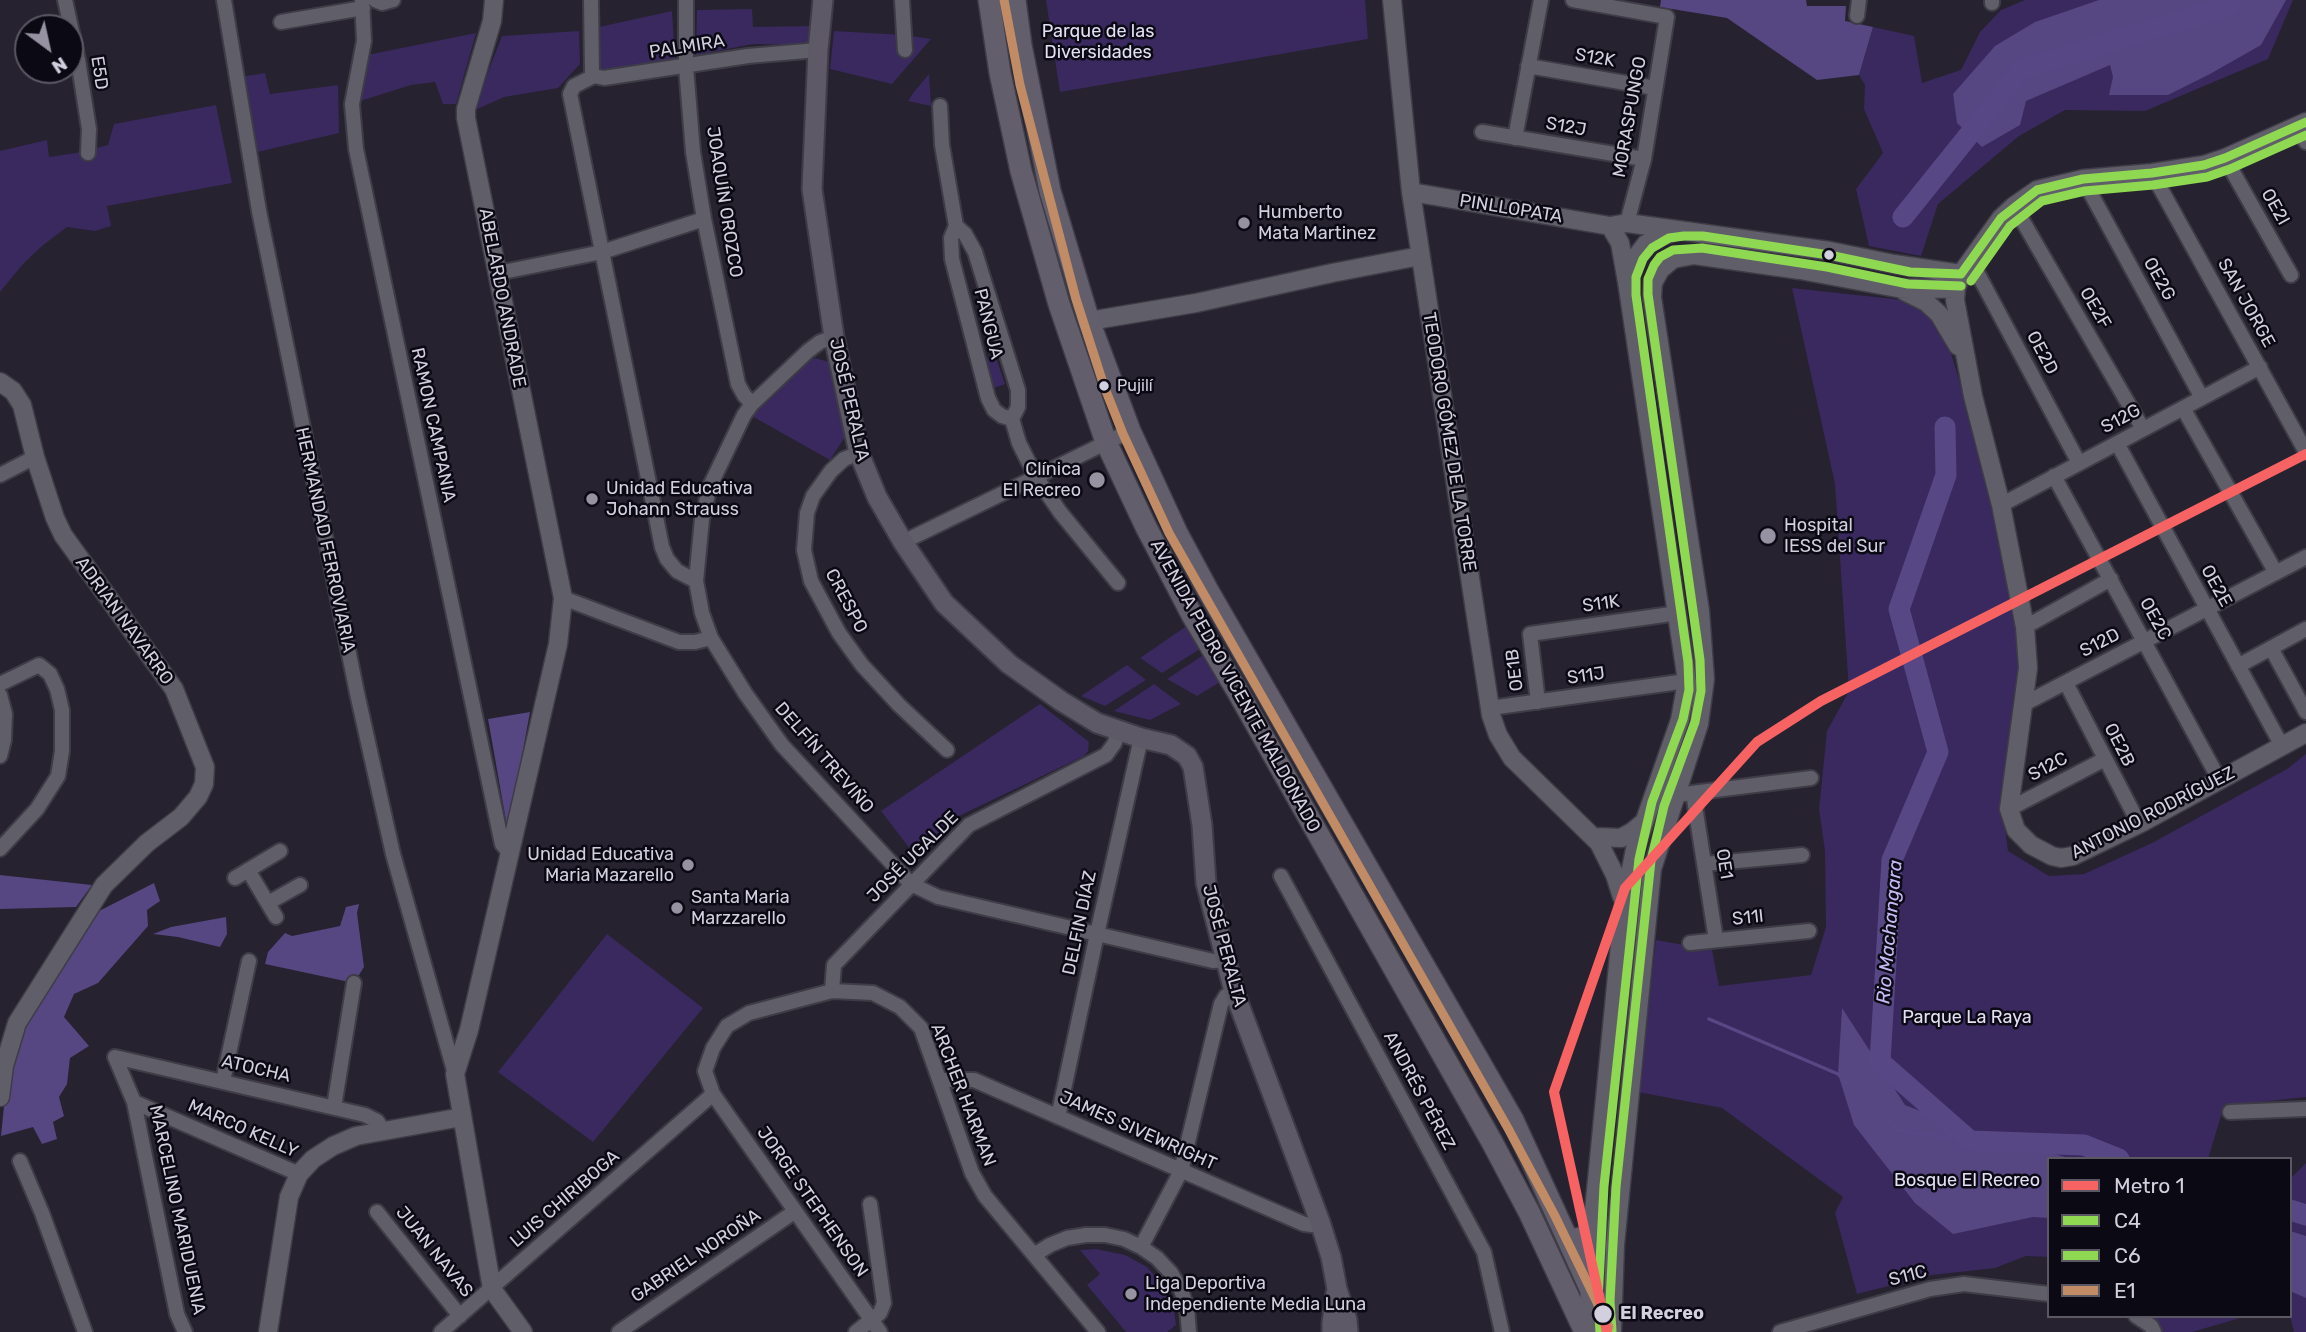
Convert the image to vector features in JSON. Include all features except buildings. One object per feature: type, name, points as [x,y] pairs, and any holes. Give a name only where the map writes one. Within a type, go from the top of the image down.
[{"type":"main road","name":"JOSÉ PERALTA","points":[[823,0],[812,189],[834,337],[859,453],[877,497],[944,603],[1009,664],[1097,723],[1119,732],[1171,745],[1187,756],[1193,767],[1206,883],[1234,991],[1320,1222],[1348,1332]]},
{"type":"main road","name":"AVENIDA PEDRO VICENTE MALDONADO","points":[[989,0],[1000,73],[1021,171],[1059,304],[1106,442],[1192,615],[1492,1142],[1587,1332]]},
{"type":"main road","name":"AVENIDA PEDRO VICENTE MALDONADO","points":[[1015,0],[1021,45],[1050,191],[1089,321],[1130,431],[1177,533],[1513,1120],[1611,1332]]},
{"type":"main road","points":[[1569,1240],[1581,1238],[1592,1231]]},
{"type":"main road","name":"JOSÉ PERALTA","points":[[1332,1332],[1337,1289]]},
{"type":"street","name":"E5D","points":[[65,0],[89,129],[88,153]]},
{"type":"street","name":"HERMANDAD FERROVIARIA","points":[[224,0],[259,211],[357,693],[393,853],[455,1074],[492,1289],[523,1332]]},
{"type":"street","points":[[281,22],[393,0]]},
{"type":"street","name":"ABELARDO ANDRADE","points":[[494,0],[493,17],[466,109],[466,118],[563,598]]},
{"type":"street","points":[[591,0],[594,76],[575,86],[570,94],[662,547],[667,559],[677,571],[696,581]]},
{"type":"street","name":"JOAQUÍN OROZCO","points":[[686,0],[686,67],[693,152],[738,384],[752,404]]},
{"type":"street","points":[[902,0],[905,50]]},
{"type":"street","name":"TEODORO GÓMEZ DE LA TORRE","points":[[1392,0],[1411,192],[1490,708],[1498,735],[1512,758],[1614,853],[1628,879]]},
{"type":"street","points":[[1515,138],[1541,0]]},
{"type":"street","name":"MORASPUNGO","points":[[1573,0],[1667,17],[1644,159],[1619,225]]},
{"type":"street","points":[[1857,16],[1859,0]]},
{"type":"street","name":"RAMON CAMPANIA","points":[[367,3],[364,41],[352,104],[356,149],[502,844],[510,853]]},
{"type":"street","name":"PALMIRA","points":[[594,76],[604,78],[748,56],[818,50]]},
{"type":"street","name":"S12K","points":[[1528,66],[1655,88]]},
{"type":"street","name":"PANGUA","points":[[940,106],[942,145],[956,226],[951,238],[952,259],[988,398],[994,410],[1012,419]]},
{"type":"street","points":[[2009,809],[2028,668],[2025,627],[2001,505],[1966,362],[1955,300],[1963,275],[2001,218],[2037,190],[2082,179],[2204,165],[2302,124],[2306,142]]},
{"type":"street","name":"S12J","points":[[1482,132],[1644,159]]},
{"type":"street","name":"OE2I","points":[[2225,158],[2291,275]]},
{"type":"street","name":"SAN JORGE","points":[[2152,173],[2306,452]]},
{"type":"street","name":"OE2G","points":[[2082,179],[2202,398]]},
{"type":"street","name":"PINLLOPATA","points":[[1411,192],[1619,225],[1687,231],[1830,251],[1963,275]]},
{"type":"street","name":"OE2F","points":[[2014,206],[2143,429]]},
{"type":"street","points":[[503,272],[601,252],[704,219]]},
{"type":"street","points":[[1587,1332],[1592,1231],[1624,904],[1643,823],[1681,720],[1687,681],[1619,225]]},
{"type":"street","name":"PINLLOPATA","points":[[1619,225],[1673,259]]},
{"type":"street","name":"PANGUA","points":[[956,226],[965,234],[975,252],[1017,390],[1018,407],[1012,419],[1019,443],[1060,512],[1118,583]]},
{"type":"street","name":"PINLLOPATA","points":[[1646,244],[1669,233],[1687,231]]},
{"type":"street","points":[[1628,282],[1632,262],[1646,244]]},
{"type":"street","points":[[1089,321],[1196,303],[1420,256]]},
{"type":"street","points":[[1611,1332],[1615,1245],[1651,881],[1662,834],[1684,794],[1699,724],[1705,679],[1700,611],[1652,297],[1653,283],[1664,265],[1673,259],[1694,256],[1800,270],[1897,288],[1926,302],[1939,314],[1966,362]]},
{"type":"street","points":[[1897,288],[1963,275]]},
{"type":"street","name":"OE2D","points":[[1963,275],[2080,463]]},
{"type":"street","name":"DELFÍN TREVIÑO","points":[[834,337],[807,351],[752,404],[744,415],[710,486],[702,519],[696,581],[711,638],[745,693],[782,745],[911,884],[938,897],[1213,961],[1226,960]]},
{"type":"street","name":"S12G","points":[[2001,505],[2260,367]]},
{"type":"street","name":"ADRIAN NAVARRO","points":[[0,382],[13,391],[22,405],[35,457],[63,535],[174,689],[205,767],[204,784],[198,797],[181,817],[147,844],[108,888],[18,1023],[4,1066],[0,1097]]},
{"type":"street","points":[[2183,408],[2276,573]]},
{"type":"street","points":[[903,542],[1130,431]]},
{"type":"street","name":"OE2E","points":[[2116,443],[2283,746]]},
{"type":"street","name":"CRESPO","points":[[859,453],[844,459],[831,471],[810,505],[804,531],[804,550],[811,581],[832,622],[862,665],[899,705],[947,750]]},
{"type":"street","points":[[0,475],[35,457]]},
{"type":"street","name":"OE2C","points":[[2054,476],[2220,781]]},
{"type":"street","name":"S12D","points":[[2024,704],[2306,557]]},
{"type":"street","points":[[2025,627],[2111,579]]},
{"type":"street","name":"HERMANDAD FERROVIARIA","points":[[455,1074],[469,1030],[558,644],[563,598]]},
{"type":"street","points":[[563,598],[679,642],[711,638]]},
{"type":"street","name":"S11K","points":[[1530,634],[1678,613]]},
{"type":"street","points":[[2238,666],[2306,629]]},
{"type":"street","name":"OE1B","points":[[1530,634],[1538,702]]},
{"type":"street","points":[[2271,648],[2306,712]]},
{"type":"street","points":[[0,684],[39,665],[50,674],[62,710],[62,751],[58,776],[37,809],[0,849]]},
{"type":"street","name":"S11J","points":[[1490,708],[1687,681]]},
{"type":"street","name":"OE2B","points":[[2066,683],[2139,824]]},
{"type":"street","points":[[0,695],[5,714],[5,740],[0,755]]},
{"type":"street","name":"JOSÉ UGALDE","points":[[832,991],[834,965],[969,825],[1106,755],[1119,732]]},
{"type":"street","name":"ANTONIO RODRÍGUEZ","points":[[2009,809],[2016,830],[2031,845],[2056,857],[2066,857],[2080,853],[2139,824],[2306,733]]},
{"type":"street","name":"DELFIN DÍAZ","points":[[1058,1117],[1141,738]]},
{"type":"street","name":"S12C","points":[[2009,809],[2105,759]]},
{"type":"street","points":[[1655,790],[1684,794],[1811,778]]},
{"type":"street","name":"OE1","points":[[1684,794],[1704,864],[1716,940]]},
{"type":"street","points":[[1597,840],[1621,838],[1643,823]]},
{"type":"street","name":"TEODORO GÓMEZ DE LA TORRE","points":[[1597,840],[1615,874],[1624,904]]},
{"type":"street","points":[[235,878],[280,851]]},
{"type":"street","points":[[1704,864],[1802,855]]},
{"type":"street","points":[[248,870],[276,917]]},
{"type":"street","name":"ANDRÉS PÉREZ","points":[[1281,876],[1484,1252],[1502,1332]]},
{"type":"street","points":[[268,903],[300,885]]},
{"type":"street","name":"S11I","points":[[1690,943],[1809,931]]},
{"type":"street","points":[[223,1081],[249,961]]},
{"type":"street","points":[[334,1107],[354,983]]},
{"type":"street","name":"ARCHER HARMAN","points":[[713,1094],[705,1071],[713,1048],[727,1026],[749,1013],[832,991],[873,993],[900,1007],[920,1028],[972,1173],[985,1196],[1098,1332]]},
{"type":"street","points":[[1141,1247],[1181,1171],[1222,1004],[1226,996],[1234,991]]},
{"type":"street","name":"ATOCHA","points":[[115,1057],[365,1115],[377,1121],[383,1130]]},
{"type":"street","name":"MARCELINO MARIDUENIA","points":[[115,1057],[134,1102],[177,1314],[185,1332]]},
{"type":"street","name":"JAMES SIVEWRIGHT","points":[[940,1080],[974,1080],[1304,1224],[1320,1222]]},
{"type":"street","name":"JORGE STEPHENSON","points":[[713,1094],[876,1326]]},
{"type":"street","name":"LUIS CHIRIBOGA","points":[[441,1332],[713,1094]]},
{"type":"street","name":"MARCO KELLY","points":[[134,1102],[299,1174]]},
{"type":"street","points":[[2230,1112],[2306,1109]]},
{"type":"street","points":[[268,1332],[289,1197],[299,1174],[313,1159],[356,1136],[462,1116]]},
{"type":"street","points":[[20,1161],[85,1332]]},
{"type":"street","points":[[856,1332],[876,1326],[884,1303],[870,1204]]},
{"type":"street","name":"JUAN NAVAS","points":[[377,1212],[460,1316]]},
{"type":"street","name":"GABRIEL NOROÑA","points":[[619,1332],[794,1212]]},
{"type":"street","points":[[1034,1255],[1068,1238],[1086,1235],[1124,1239],[1141,1247],[1157,1258],[1171,1273],[1181,1290],[1187,1308],[1189,1332]]},
{"type":"street","name":"S11C","points":[[1780,1332],[1930,1289],[1964,1284],[2047,1294]]},
{"type":"street","points":[[2139,1318],[2151,1326],[2154,1332]]},
{"type":"green space","name":"Parque de las Diversidades","points":[[1046,0],[1365,0],[1368,39],[1060,92]]},
{"type":"green space","points":[[1661,0],[1806,0],[1807,6],[1846,6],[1845,21],[1873,27],[1859,75],[1817,80],[1727,18],[1660,7]]},
{"type":"green space","points":[[2025,0],[2293,0],[2268,59],[2145,111],[2065,110],[2019,136],[1938,204],[1921,256],[1869,246],[1856,189],[1883,153],[1864,109],[1865,85],[1859,75],[1873,27],[1914,36],[1922,83],[1961,70],[1980,32],[2001,10]]},
{"type":"green space","points":[[2099,0],[2286,0],[2261,45],[2168,95],[2109,95],[2113,77],[2110,65],[2026,101],[2020,125],[1982,147],[1957,123],[1953,94],[1995,46],[2035,22]]},
{"type":"green space","points":[[752,9],[753,27],[811,26],[809,45],[753,44],[696,55],[697,10]]},
{"type":"green space","points":[[672,11],[675,61],[600,70],[597,67],[599,27]]},
{"type":"green space","points":[[579,31],[580,64],[558,88],[504,97],[473,111],[502,36]]},
{"type":"green space","points":[[834,31],[931,39],[892,84],[830,69]]},
{"type":"green space","points":[[476,33],[456,104],[443,104],[435,82],[411,85],[357,102],[367,55]]},
{"type":"green space","points":[[265,73],[270,94],[338,85],[339,133],[253,153],[240,77]]},
{"type":"green space","points":[[929,74],[931,106],[908,101],[914,92]]},
{"type":"green space","points":[[216,105],[232,183],[107,206],[111,226],[95,231],[67,227],[23,264],[0,292],[0,151],[47,140],[49,157],[76,153],[108,145],[114,124]]},
{"type":"green space","name":"Parque La Raya","points":[[1792,288],[1903,300],[1930,311],[1946,337],[1997,504],[2022,627],[2020,707],[2002,804],[2008,851],[2049,876],[2084,874],[2152,843],[2287,769],[2306,754],[2306,1097],[2224,1106],[2209,1157],[2047,1157],[2047,1257],[2026,1256],[1995,1268],[1932,1275],[1857,1294],[1835,1213],[1843,1197],[1722,1108],[1638,1092],[1656,940],[1712,950],[1719,986],[1811,975],[1826,927],[1825,851],[1819,809],[1827,731],[1849,691],[1835,484]]},
{"type":"green space","points":[[995,355],[1005,384],[991,389],[982,360]]},
{"type":"green space","points":[[815,358],[829,362],[836,371],[848,432],[830,460],[750,415],[803,364]]},
{"type":"green space","points":[[1191,623],[1203,647],[1162,673],[1140,658]]},
{"type":"green space","points":[[1208,652],[1220,682],[1197,696],[1167,679]]},
{"type":"green space","points":[[1127,665],[1146,680],[1105,706],[1081,696]]},
{"type":"green space","points":[[1154,684],[1181,704],[1150,720],[1114,711]]},
{"type":"green space","points":[[1040,704],[1089,742],[1088,751],[1084,756],[959,816],[917,858],[881,811]]},
{"type":"green space","points":[[530,712],[508,832],[488,719]]},
{"type":"green space","points":[[0,875],[92,885],[76,907],[0,909]]},
{"type":"green space","points":[[154,883],[160,901],[147,910],[148,926],[98,983],[74,994],[64,1017],[89,1046],[70,1058],[67,1084],[59,1097],[64,1116],[53,1122],[57,1139],[42,1144],[33,1127],[1,1136],[8,1066],[22,1026],[99,911]]},
{"type":"green space","points":[[359,904],[357,913],[364,967],[354,983],[265,964],[268,952],[285,933],[292,936],[340,926],[346,907]]},
{"type":"green space","points":[[226,917],[227,934],[220,947],[153,934],[171,927]]},
{"type":"green space","points":[[607,934],[703,1008],[593,1142],[498,1072]]},
{"type":"green space","name":"Bosque El Recreo","points":[[1842,1008],[1905,1105],[1969,1130],[2065,1157],[2047,1157],[2047,1218],[2033,1217],[1953,1234],[1915,1203],[1854,1125],[1838,1074]]},
{"type":"green space","points":[[2306,1163],[2306,1332],[2294,1332],[2290,1318],[2292,1177]]},
{"type":"green space","points":[[2292,1232],[2306,1236],[2306,1298],[2292,1292]]},
{"type":"green space","name":"Liga Deportiva Independiente Media Luna","points":[[1096,1249],[1125,1255],[1147,1267],[1163,1285],[1173,1302],[1176,1325],[1167,1332],[1126,1332],[1087,1285],[1100,1274],[1080,1250]]},
{"type":"green space","points":[[2145,1318],[2240,1318],[2192,1332],[2158,1332]]},
{"type":"waterway","points":[[1903,217],[2022,69],[2229,6],[2231,0]]},
{"type":"waterway","name":"Rio Machangara","points":[[1945,427],[1946,475],[1899,609],[1938,752],[1892,860],[1880,1062],[1970,1141],[2084,1145],[2114,1157]]},
{"type":"waterway","points":[[1709,1019],[1838,1074],[1897,1130],[1970,1141]]},
{"type":"waterway","name":"Rio Machangara","points":[[2292,1211],[2306,1215]]},
{"type":"metro line","name":"1","points":[[1607,1332],[1554,1092],[1625,888],[1757,742],[1821,701],[2306,454]]},
{"type":"transit line","name":"E1","points":[[1004,0],[1020,85],[1076,299],[1104,386],[1123,434],[1169,533],[1509,1130],[1554,1214],[1609,1327]]},
{"type":"transit line","name":"C4","points":[[1961,274],[2001,218],[2037,190],[2083,179],[2204,165],[2306,122]]},
{"type":"transit line","name":"C6","points":[[1971,281],[2010,226],[2042,201],[2085,191],[2207,177],[2306,135]]},
{"type":"transit line","name":"C4","points":[[1600,1332],[1598,1301],[1604,1186],[1639,859],[1652,802],[1683,719],[1689,690],[1688,662],[1636,295],[1636,277],[1643,259],[1652,248],[1669,238],[1684,236],[1703,236],[1829,255],[1910,272],[1961,274]]},
{"type":"transit line","name":"C6","points":[[1612,1331],[1610,1301],[1616,1187],[1651,861],[1664,806],[1695,722],[1701,691],[1700,660],[1648,279],[1660,257],[1673,250],[1702,248],[1827,267],[1908,284],[1961,286]]},
{"type":"place","name":"Humberto Mata Martinez","points":[[1244,223]]},
{"type":"place","name":"Pujilí","points":[[1104,386]]},
{"type":"place","name":"Clínica El Recreo","points":[[1097,480]]},
{"type":"place","name":"Unidad Educativa Johann Strauss","points":[[592,499]]},
{"type":"place","name":"Hospital IESS del Sur","points":[[1768,536]]},
{"type":"place","name":"Unidad Educativa Maria Mazarello","points":[[688,865]]},
{"type":"place","name":"Santa Maria Marzzarello","points":[[677,908]]},
{"type":"place","name":"Liga Deportiva Independiente Media Luna","points":[[1131,1294]]},
{"type":"place","name":"El Recreo","points":[[1603,1314]]}]
